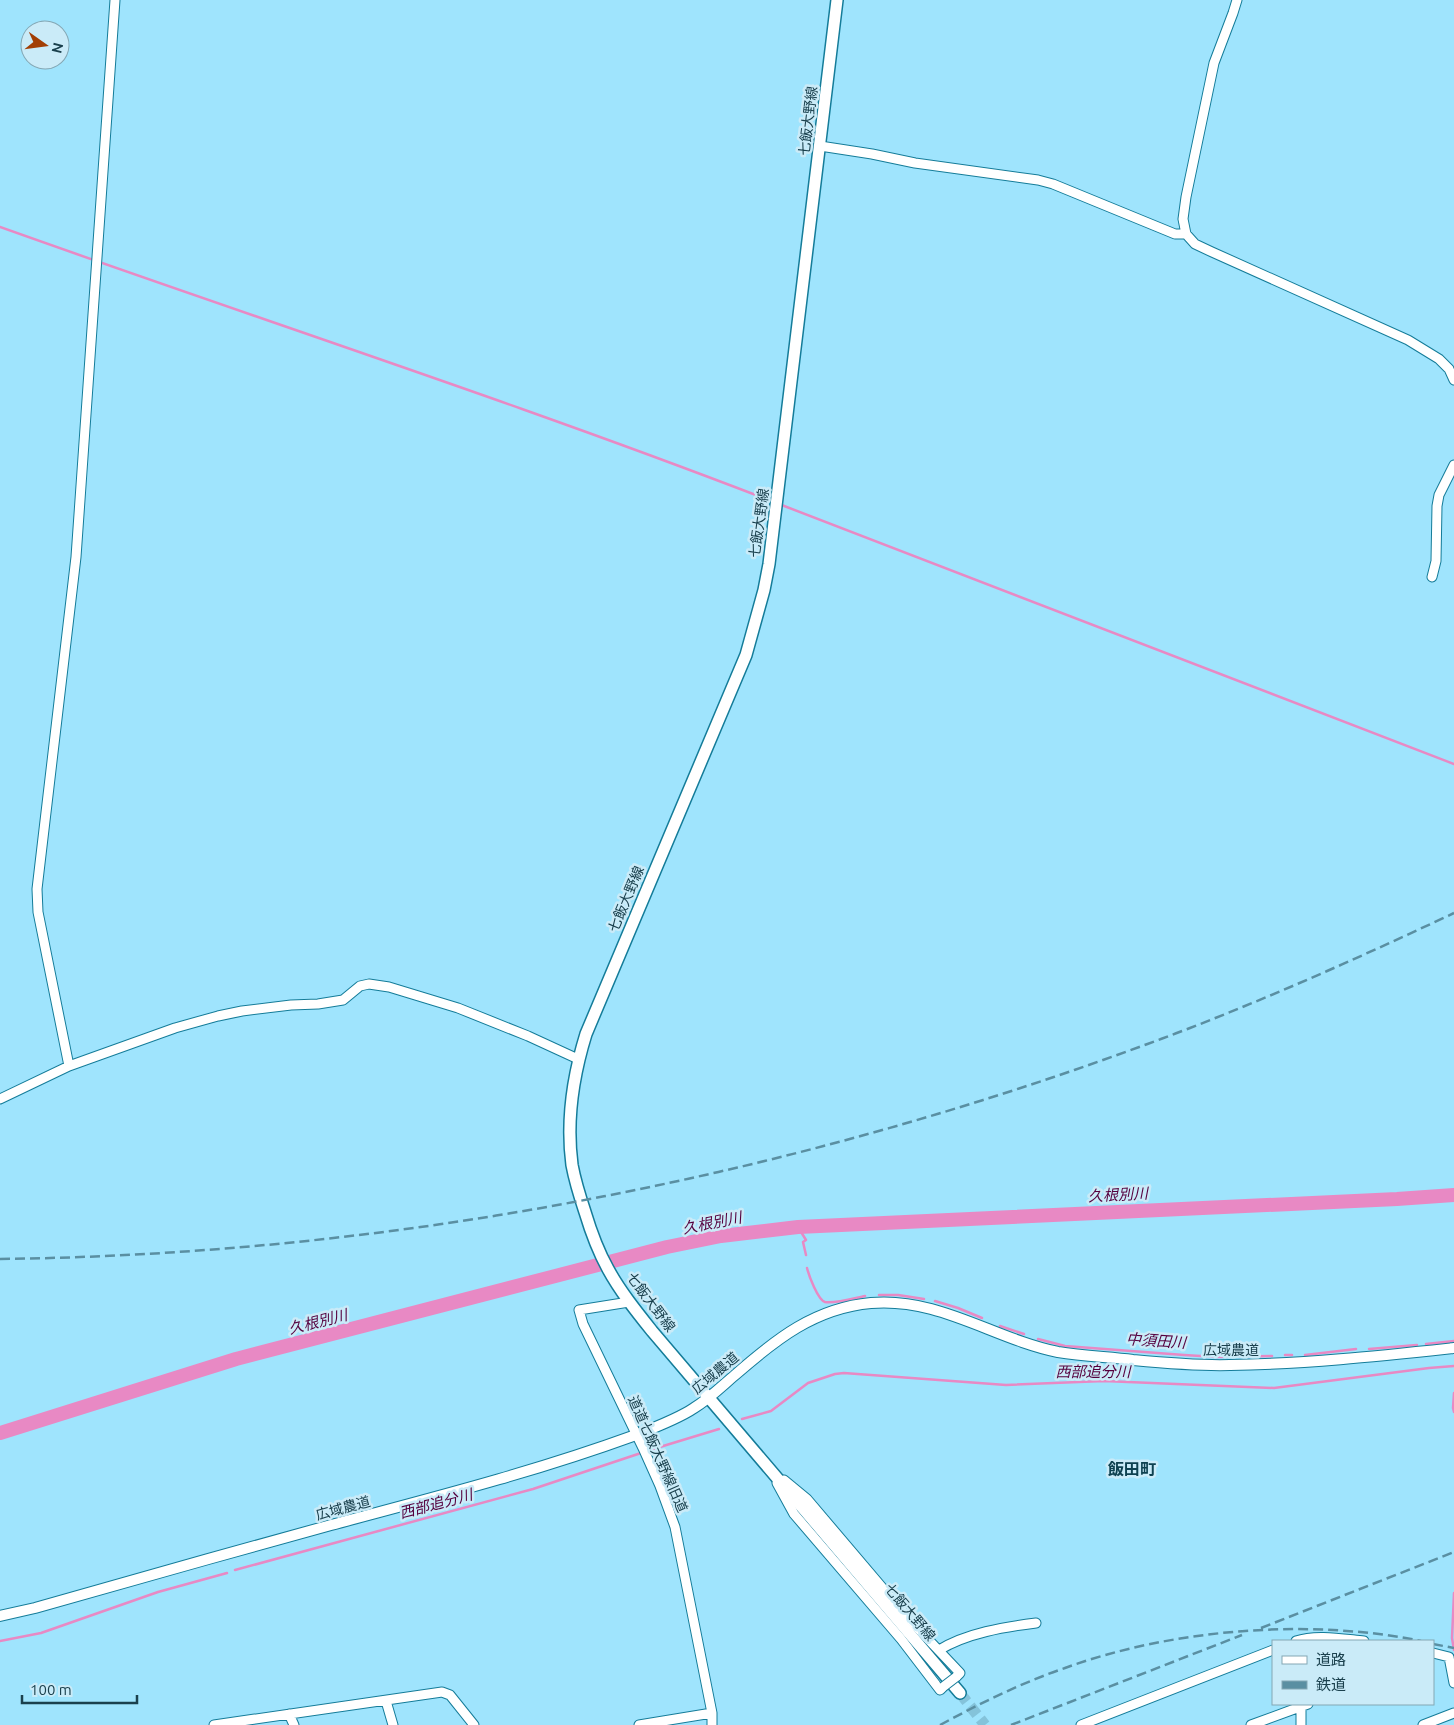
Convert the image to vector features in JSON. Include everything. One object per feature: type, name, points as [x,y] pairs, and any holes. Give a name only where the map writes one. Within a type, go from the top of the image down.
[{"type":"main road","name":"七飯大野線","points":[[837,0],[777,504],[764,590],[746,655],[601,995],[578,1059],[570,1122],[572,1166],[594,1239],[608,1268],[627,1298],[708,1398],[960,1693]]},
{"type":"street","points":[[69,1066],[38,912],[37,890],[76,557],[115,0]]},
{"type":"street","points":[[1237,0],[1212,73],[1186,198],[1183,219],[1186,234],[1194,244],[1408,340],[1439,359],[1449,369],[1454,380]]},
{"type":"street","points":[[820,146],[915,163],[1038,180],[1063,188],[1174,234],[1186,234]]},
{"type":"street","points":[[1432,576],[1437,554],[1437,506],[1439,495],[1454,465]]},
{"type":"street","points":[[0,1099],[69,1066],[175,1028],[211,1018],[282,1006],[318,1004],[343,1000],[360,986],[369,984],[389,987],[458,1008],[519,1032],[578,1059]]},
{"type":"street","name":"道道七飯大野線旧道","points":[[627,1298],[578,1310],[660,1486],[675,1527],[712,1713],[712,1725]]},
{"type":"street","name":"広域農道","points":[[0,1616],[35,1608],[539,1468],[636,1435],[693,1409],[764,1349],[795,1328],[825,1313],[872,1303],[916,1305],[941,1311],[997,1334],[1030,1345],[1060,1352],[1154,1362],[1226,1365],[1279,1364],[1364,1358],[1454,1348]]},
{"type":"street","points":[[769,1469],[807,1499],[908,1618],[960,1673],[944,1687],[940,1690],[901,1639],[794,1514],[769,1469]]},
{"type":"street","points":[[939,1650],[951,1643],[964,1639],[1012,1626],[1036,1623]]},
{"type":"street","points":[[1300,1640],[1321,1638],[1350,1640]]},
{"type":"street","points":[[1081,1725],[1272,1650]]},
{"type":"street","points":[[1435,1655],[1449,1657],[1454,1683]]},
{"type":"street","points":[[214,1725],[442,1692],[450,1695],[474,1725]]},
{"type":"street","points":[[386,1701],[393,1725]]},
{"type":"street","points":[[1251,1725],[1303,1705],[1302,1725]]},
{"type":"street","points":[[639,1725],[712,1713]]},
{"type":"street","points":[[1422,1725],[1454,1713]]},
{"type":"street","points":[[289,1714],[294,1725]]},
{"type":"waterway","points":[[0,227],[581,430],[774,502]]},
{"type":"waterway","points":[[779,504],[1454,764]]},
{"type":"waterway","name":"久根別川","points":[[0,1433],[236,1359],[667,1247],[721,1236],[798,1227],[1454,1195]]},
{"type":"waterway","name":"中須田川","points":[[798,1227],[806,1240],[803,1242],[806,1255]]},
{"type":"waterway","name":"中須田川","points":[[807,1268],[817,1292],[825,1302],[839,1302],[865,1296]]},
{"type":"waterway","name":"中須田川","points":[[879,1295],[898,1295],[924,1299]]},
{"type":"waterway","name":"中須田川","points":[[935,1301],[982,1318]]},
{"type":"waterway","name":"中須田川","points":[[1000,1326],[1024,1334]]},
{"type":"waterway","name":"中須田川","points":[[1038,1339],[1065,1346],[1184,1355],[1217,1357],[1272,1356]]},
{"type":"waterway","name":"中須田川","points":[[1426,1344],[1454,1341]]},
{"type":"waterway","name":"中須田川","points":[[1369,1349],[1417,1345]]},
{"type":"waterway","name":"中須田川","points":[[1305,1355],[1356,1349]]},
{"type":"waterway","name":"中須田川","points":[[1285,1355],[1292,1355]]},
{"type":"waterway","name":"西部追分川","points":[[742,1419],[771,1411],[808,1383],[844,1373],[1006,1385],[1104,1381],[1274,1388],[1454,1366]]},
{"type":"waterway","name":"中須田川","points":[[1454,1393],[1454,1412]]},
{"type":"waterway","name":"西部追分川","points":[[650,1450],[719,1429]]},
{"type":"waterway","name":"西部追分川","points":[[235,1570],[533,1489],[641,1453]]},
{"type":"waterway","name":"西部追分川","points":[[0,1641],[41,1633],[158,1592],[227,1573]]},
{"type":"waterway","name":"中須田川","points":[[1454,1593],[1452,1638],[1454,1650]]},
{"type":"tunnel","points":[[960,1693],[985,1725]]},
{"type":"railway","points":[[0,1259],[152,1254],[304,1241],[455,1222],[606,1196],[754,1163],[901,1125],[1047,1079],[1190,1028],[1323,973],[1454,913]]},
{"type":"railway","points":[[1261,1628],[1454,1552]]},
{"type":"railway","points":[[940,1725],[1033,1680],[1106,1655],[1150,1644],[1195,1636],[1287,1629],[1333,1630],[1415,1640]]},
{"type":"railway","points":[[1011,1725],[1242,1635]]},
{"type":"railway","points":[[1434,1644],[1454,1648]]},
{"type":"district","name":"飯田町","points":[[1132,1469]]}]
